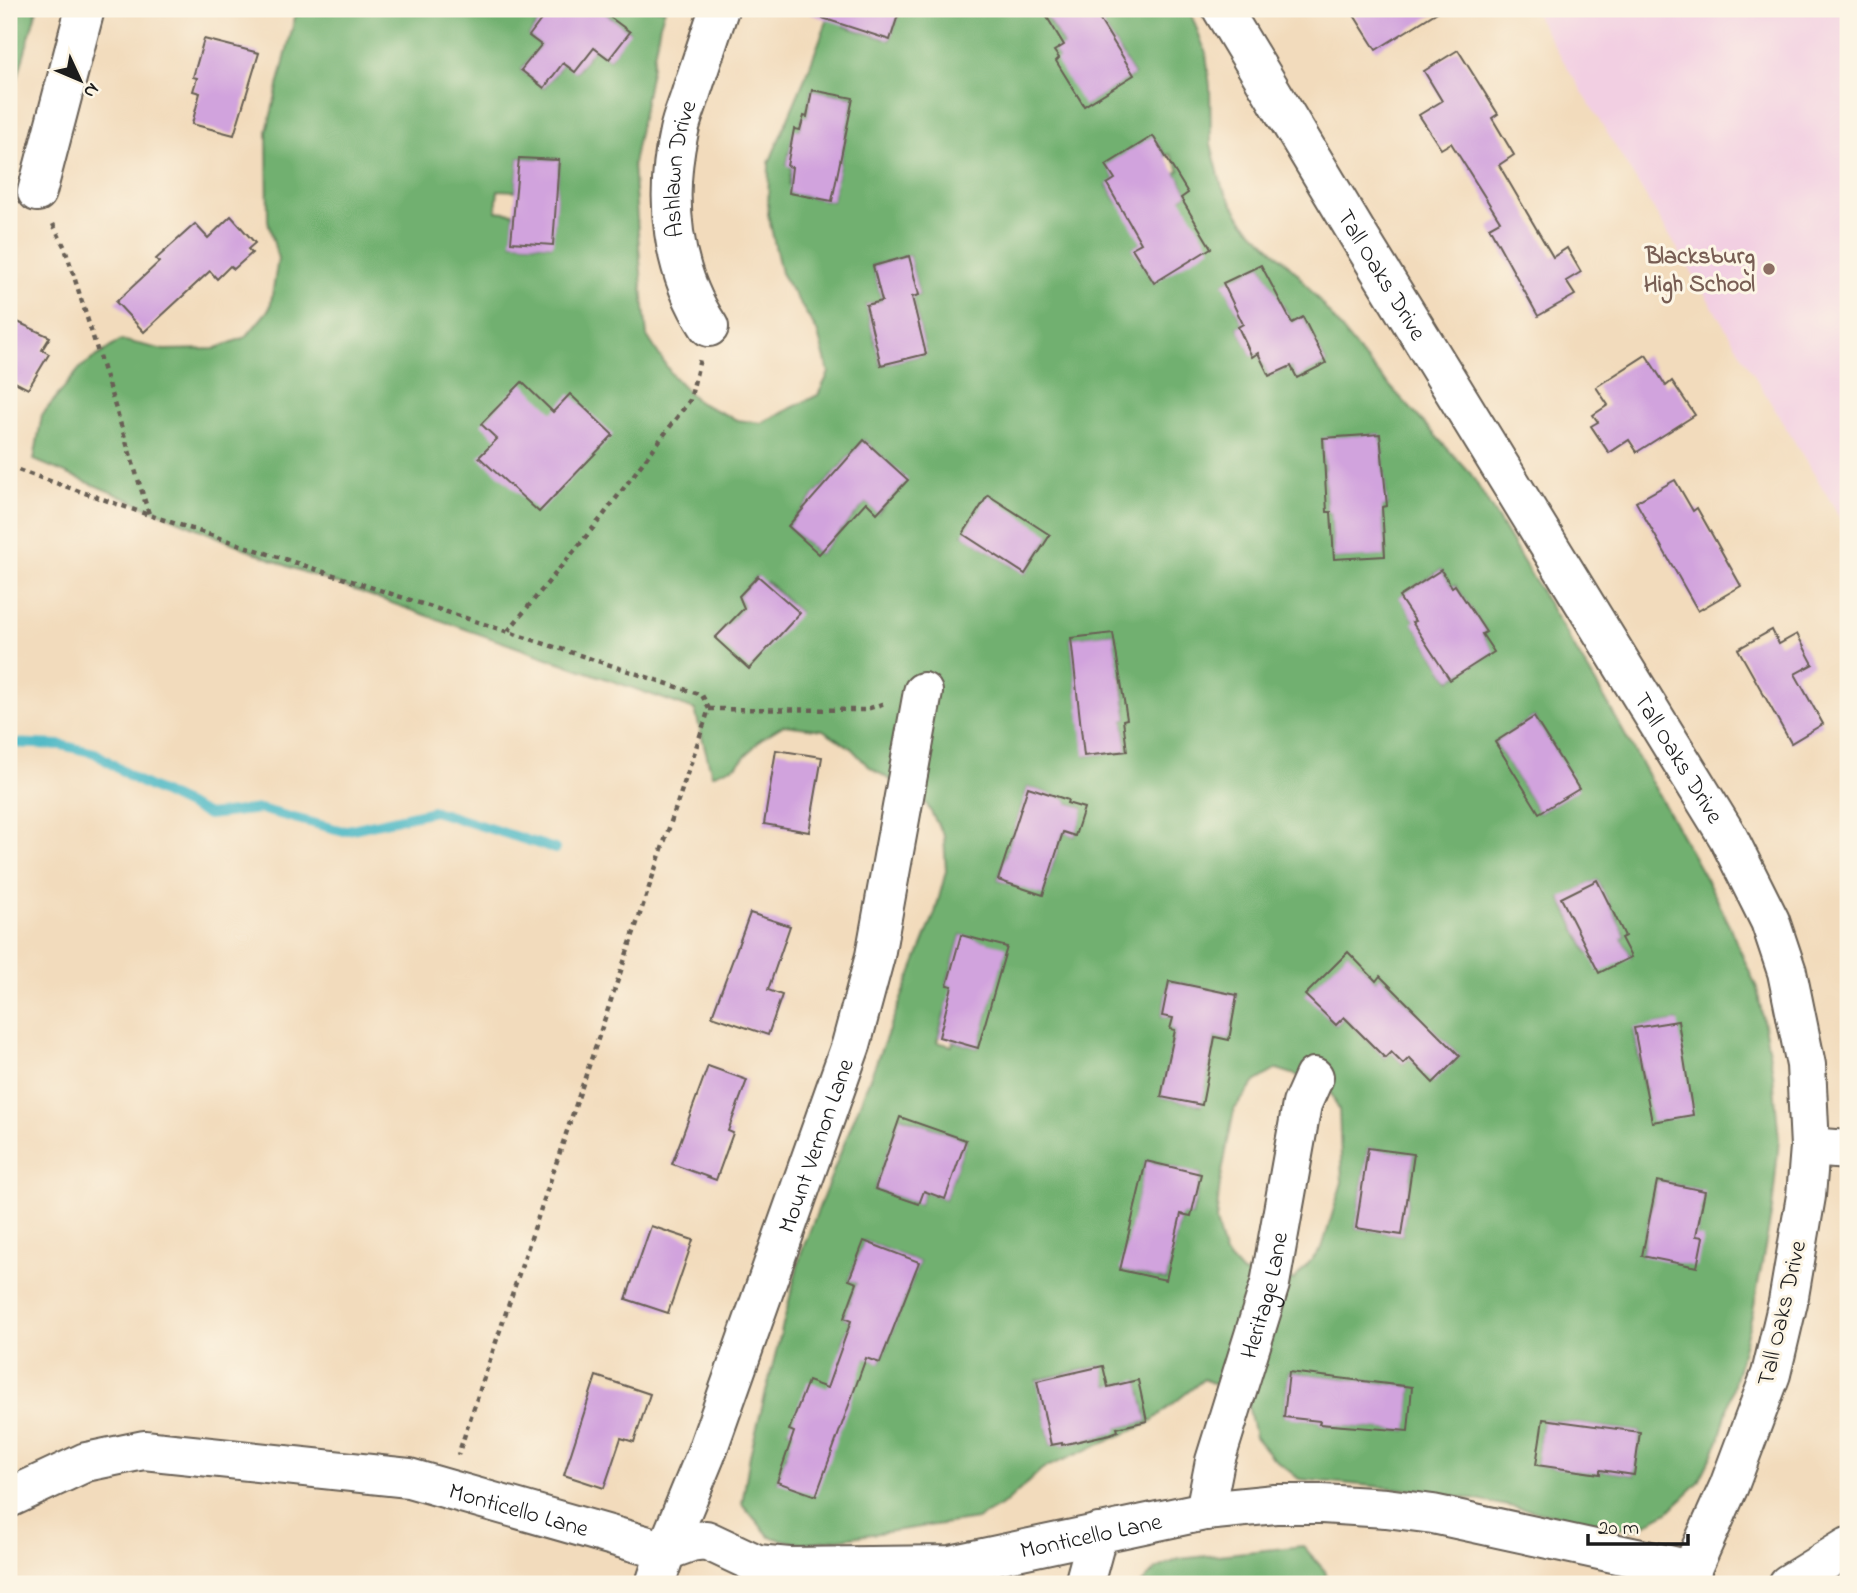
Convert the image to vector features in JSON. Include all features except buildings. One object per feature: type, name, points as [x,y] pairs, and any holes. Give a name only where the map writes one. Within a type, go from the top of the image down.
[{"type":"street","points":[[37,192],[85,9]]},
{"type":"street","name":"Ashlawn Drive","points":[[709,327],[688,288],[676,245],[671,191],[679,128],[719,9]]},
{"type":"street","name":"Tall Oaks Drive","points":[[1222,9],[1728,837],[1770,921],[1787,972],[1806,1065],[1810,1147],[1806,1196],[1790,1290],[1771,1374],[1743,1452],[1689,1577]]},
{"type":"street","name":"Mount Vernon Lane","points":[[660,1568],[706,1454],[851,1045],[875,956],[923,692]]},
{"type":"street","name":"Heritage Lane","points":[[1205,1511],[1215,1461],[1270,1284],[1303,1104],[1314,1077]]},
{"type":"street","points":[[1810,1147],[1848,1150]]},
{"type":"street","name":"Monticello Lane","points":[[9,1498],[86,1462],[144,1450],[409,1478],[660,1568],[691,1542],[706,1541],[757,1564],[789,1567],[950,1565],[1205,1511],[1275,1504],[1386,1508],[1433,1514],[1689,1577]]},
{"type":"street","points":[[1084,1584],[1098,1533]]},
{"type":"street","points":[[1788,1584],[1848,1547]]},
{"type":"path","points":[[65,248],[149,515]]},
{"type":"path","points":[[508,631],[601,517],[690,400]]},
{"type":"path","points":[[9,467],[702,695],[709,709],[455,1463]]},
{"type":"path","points":[[709,709],[864,710]]},
{"type":"shaded area","name":"Blacksburg High School","points":[[1532,9],[1848,9],[1848,530]]},
{"type":"green space","points":[[9,9],[37,9],[17,80],[9,96]]},
{"type":"green space","points":[[297,9],[549,9],[529,36],[541,45],[521,70],[544,88],[563,63],[576,72],[594,48],[609,59],[629,31],[599,9],[665,9],[633,164],[647,336],[672,375],[698,402],[737,420],[761,423],[818,395],[829,373],[817,331],[781,273],[768,214],[769,163],[808,71],[829,9],[850,9],[844,26],[890,40],[900,9],[1055,9],[1045,15],[1064,45],[1055,51],[1085,105],[1134,75],[1093,9],[1189,9],[1206,53],[1210,87],[1211,144],[1222,187],[1244,222],[1297,273],[1365,359],[1471,474],[1605,699],[1717,899],[1757,988],[1773,1073],[1779,1140],[1772,1210],[1753,1311],[1719,1441],[1699,1482],[1668,1512],[1634,1530],[1434,1492],[1299,1479],[1271,1456],[1255,1437],[1247,1400],[1204,1379],[1148,1424],[1042,1469],[1007,1502],[977,1519],[802,1544],[770,1537],[742,1504],[750,1455],[801,1253],[935,913],[946,871],[944,836],[926,803],[867,765],[851,748],[823,730],[784,725],[761,739],[737,765],[712,775],[695,710],[292,568],[34,460],[42,415],[81,367],[121,340],[164,350],[214,349],[246,337],[270,308],[278,259],[268,221],[267,131]],"holes":[[[812,90],[853,97],[832,201],[790,193],[792,167],[787,165],[794,130],[800,130],[803,117],[807,117]],[[1153,137],[1166,156],[1170,154],[1180,170],[1176,173],[1188,193],[1177,201],[1154,283],[1133,248],[1162,231],[1118,203],[1107,185],[1115,179],[1107,165]],[[519,158],[559,160],[552,245],[512,242],[514,213],[496,211],[498,190],[516,191]],[[909,256],[919,295],[912,297],[926,354],[881,365],[866,305],[882,301],[873,266]],[[1261,265],[1277,297],[1262,315],[1283,305],[1292,323],[1303,317],[1326,363],[1297,377],[1291,366],[1269,376],[1258,353],[1252,356],[1238,327],[1243,324],[1224,283]],[[1380,434],[1387,506],[1369,508],[1370,515],[1382,514],[1385,555],[1334,559],[1331,512],[1327,511],[1323,439]],[[864,440],[907,480],[878,513],[866,502],[819,554],[788,526]],[[964,534],[1050,535],[1050,536],[1025,574]],[[1441,570],[1452,587],[1455,585],[1486,632],[1482,634],[1493,652],[1450,680],[1413,623],[1415,621],[1400,597]],[[757,577],[765,584],[767,582],[799,612],[716,638],[744,608],[739,596]],[[1113,633],[1119,676],[1122,676],[1127,719],[1123,720],[1127,751],[1085,756],[1071,638]],[[1534,717],[1578,789],[1539,813],[1495,742]],[[1028,787],[1083,808],[1075,836],[1049,828],[1063,833],[1043,894],[998,880]],[[1597,880],[1625,936],[1621,938],[1631,957],[1588,953],[1561,899]],[[961,935],[1006,948],[978,1048],[953,1041],[952,1046],[937,1042],[948,1001],[958,987],[947,984]],[[1348,953],[1376,981],[1381,976],[1418,1014],[1413,1047],[1432,1028],[1460,1056],[1433,1082],[1409,1058],[1403,1064],[1391,1052],[1385,1058],[1344,1017],[1336,1025],[1306,995]],[[1169,981],[1237,995],[1229,1039],[1215,1037],[1201,1105],[1162,1097],[1175,1030],[1171,1029],[1173,1018],[1162,1016]],[[1677,1021],[1647,1089],[1644,1089],[1634,1029]],[[1277,1069],[1327,1085],[1339,1110],[1342,1182],[1322,1248],[1294,1280],[1242,1273],[1224,1253],[1216,1221],[1220,1183],[1234,1110],[1255,1082]],[[901,1117],[966,1140],[945,1199],[924,1191],[919,1204],[875,1189]],[[1368,1148],[1414,1155],[1402,1235],[1356,1228]],[[1146,1161],[1201,1174],[1192,1216],[1181,1214],[1166,1280],[1121,1270]],[[1657,1181],[1704,1191],[1696,1236],[1696,1266],[1642,1255]],[[864,1241],[919,1262],[880,1363],[841,1348],[851,1321],[844,1318],[857,1283],[849,1280]],[[1102,1366],[1108,1387],[1138,1381],[1147,1421],[1117,1428],[1110,1434],[1063,1445],[1051,1445],[1037,1380]],[[1289,1372],[1412,1387],[1407,1431],[1320,1424],[1320,1421],[1284,1416]],[[851,1397],[777,1482],[790,1445],[798,1434],[789,1430]],[[1543,1419],[1640,1432],[1634,1475],[1536,1465]]]},
{"type":"green space","points":[[549,9],[569,9],[562,19]]},
{"type":"green space","points":[[1303,1546],[1325,1571],[1329,1584],[1141,1584],[1156,1569],[1179,1559]]},
{"type":"waterway","points":[[9,743],[61,745],[95,753],[136,780],[208,815],[260,809],[343,831],[434,811],[555,849]]},
{"type":"place","name":"Blacksburg High School","points":[[1769,269]]}]
